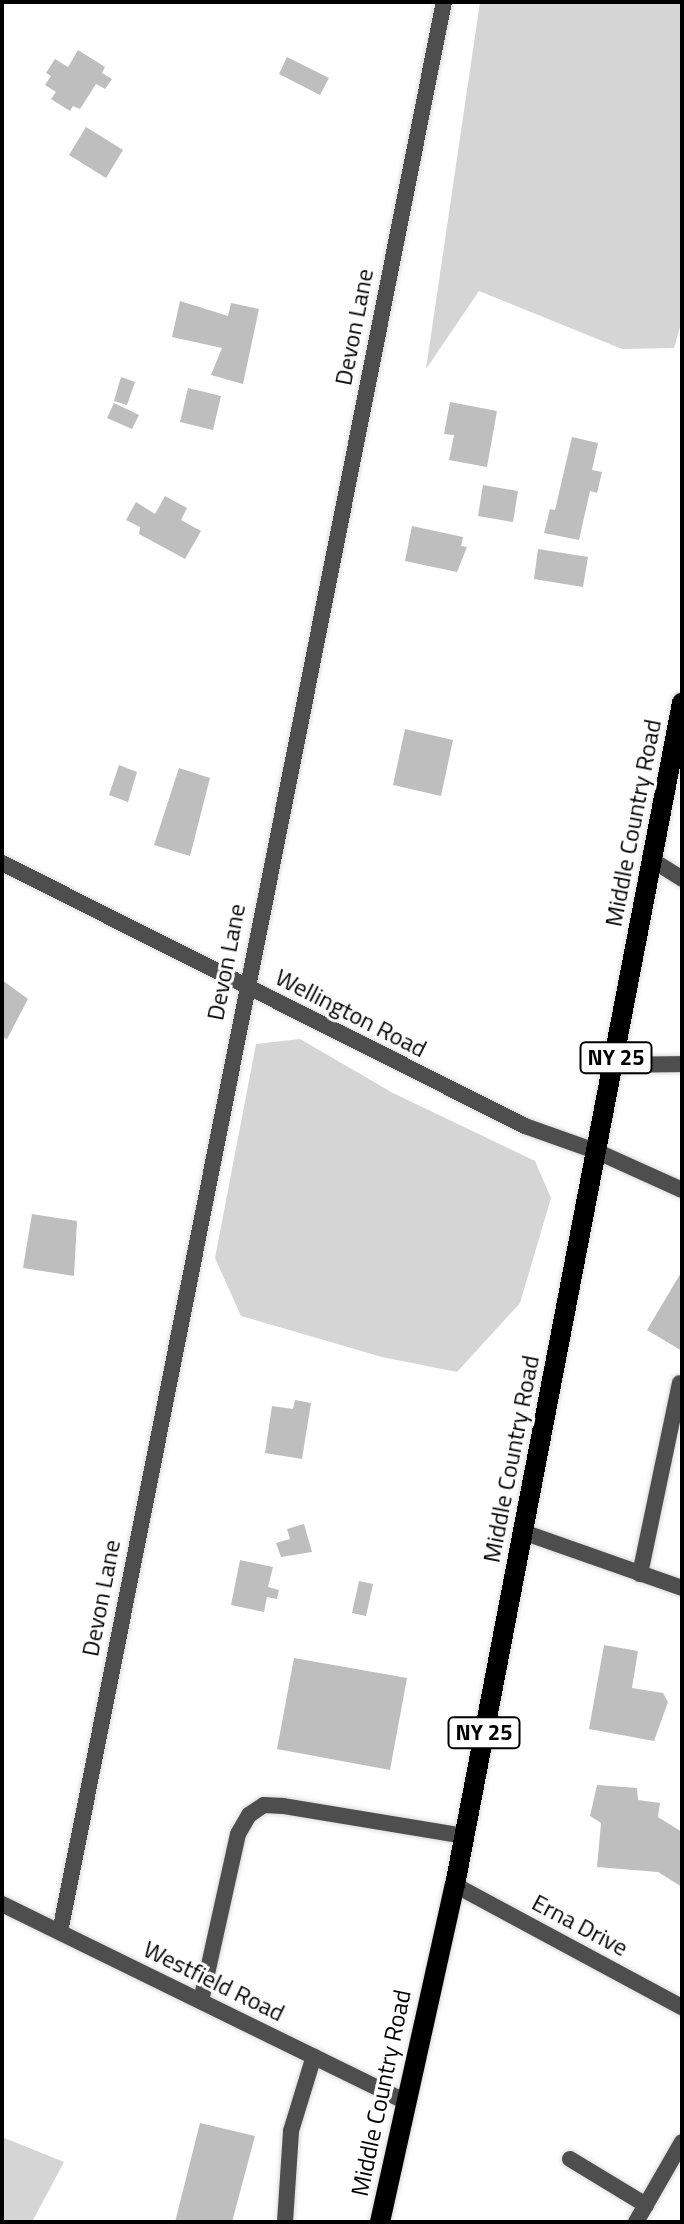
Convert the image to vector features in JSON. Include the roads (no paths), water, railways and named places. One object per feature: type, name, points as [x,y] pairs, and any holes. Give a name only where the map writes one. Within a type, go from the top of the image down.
[{"type":"main road","name":"Middle Country Road","points":[[380,2222],[455,1885],[652,860],[675,778],[682,703]]},
{"type":"street","name":"Devon Lane","points":[[60,1932],[245,987],[444,2]]},
{"type":"street","points":[[652,860],[682,879]]},
{"type":"street","name":"Wellington Road","points":[[2,863],[525,1126],[598,1152],[682,1190]]},
{"type":"street","points":[[614,1065],[682,1064]]},
{"type":"street","points":[[640,1574],[680,1383]]},
{"type":"street","points":[[523,1532],[682,1588]]},
{"type":"street","points":[[201,2001],[238,1834],[249,1815],[264,1805],[464,1836]]},
{"type":"street","name":"Erna Drive","points":[[455,1885],[682,2007]]},
{"type":"street","name":"Westfield Road","points":[[2,1904],[405,2101]]},
{"type":"street","points":[[285,2222],[291,2131],[314,2056]]},
{"type":"street","points":[[636,2222],[682,2142]]},
{"type":"street","points":[[570,2159],[646,2205]]}]
